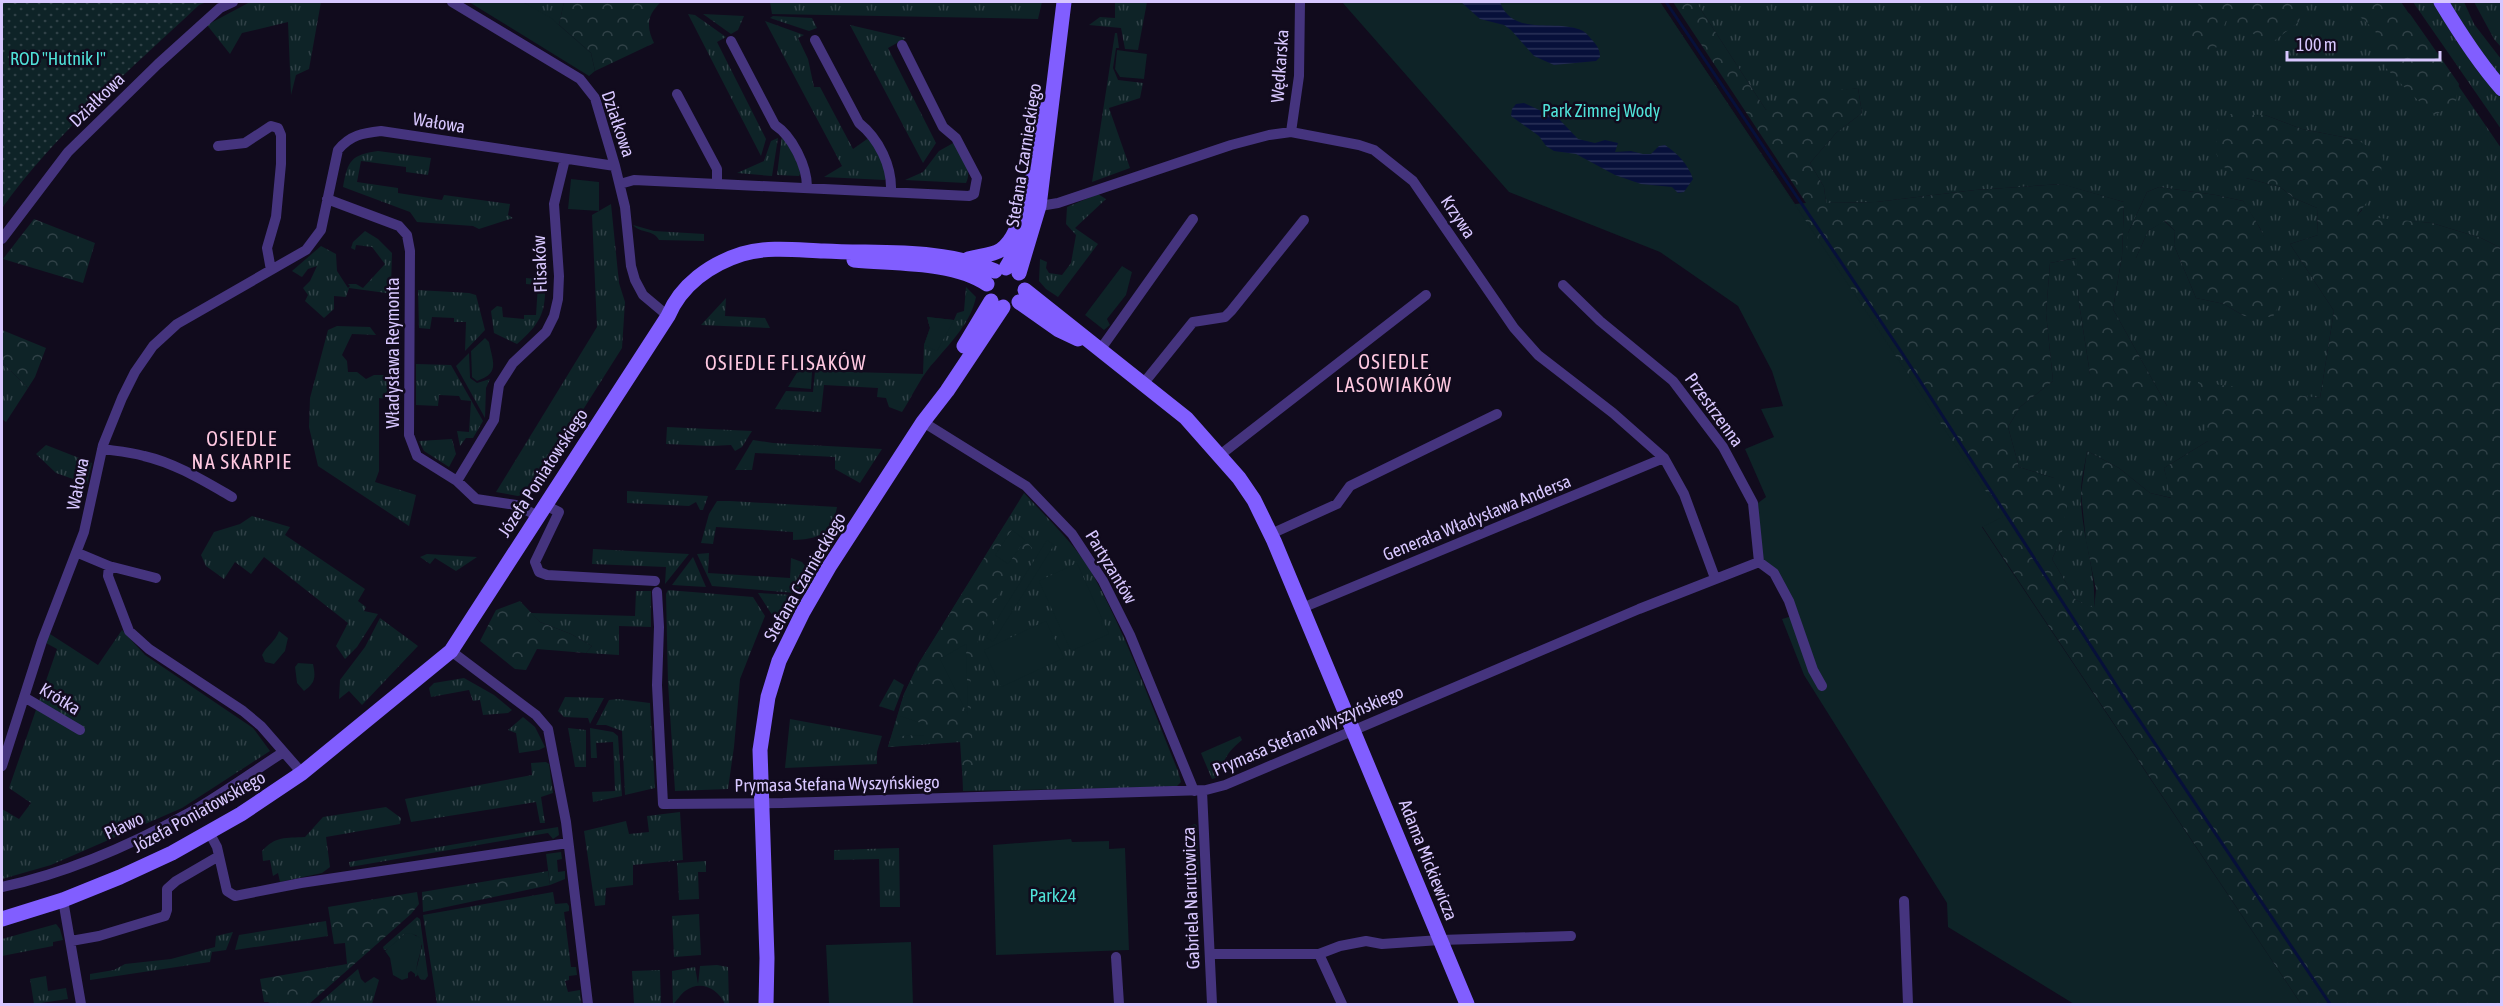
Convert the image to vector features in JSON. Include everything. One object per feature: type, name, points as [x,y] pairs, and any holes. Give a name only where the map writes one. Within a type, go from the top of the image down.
[{"type":"street","name":"Działkowa","points":[[2,239],[52,170],[83,136],[220,8],[232,2]]},
{"type":"street","name":"Działkowa","points":[[452,2],[583,82],[593,94],[620,184],[635,280],[643,295],[668,316]]},
{"type":"street","name":"Stefana Czarnieckiego","points":[[1002,274],[1032,209],[1045,91],[1058,42],[1064,2]]},
{"type":"street","name":"Wędkarska","points":[[1291,132],[1299,76],[1300,2]]},
{"type":"street","points":[[2441,2],[2458,31],[2502,89]]},
{"type":"street","points":[[815,40],[859,123],[871,133],[891,173],[891,191]]},
{"type":"street","points":[[731,41],[775,125],[785,132],[807,175],[807,187]]},
{"type":"street","points":[[620,184],[634,180],[969,196],[974,194],[977,189],[977,178],[956,138],[943,127],[902,45]]},
{"type":"street","points":[[677,94],[717,169],[717,183]]},
{"type":"street","points":[[218,146],[245,143],[272,126],[278,128],[281,135],[276,217],[267,248],[271,270]]},
{"type":"street","name":"Wałowa","points":[[2,766],[6,734],[24,697],[42,641],[78,553],[92,502],[102,449],[135,372],[164,335],[177,324],[306,250],[321,230],[338,150],[346,140],[356,135],[381,131],[615,166]]},
{"type":"street","name":"Krzywa","points":[[1032,209],[1058,203],[1231,145],[1269,135],[1291,132],[1374,150],[1413,181],[1514,328],[1538,355],[1613,413],[1664,458],[1684,494],[1715,578]]},
{"type":"street","name":"Flisaków","points":[[457,481],[494,420],[499,385],[513,363],[546,332],[554,316],[558,299],[559,276],[554,204],[565,159]]},
{"type":"street","name":"Władysława Reymonta","points":[[327,199],[399,226],[407,235],[410,251],[410,444],[417,456],[457,481],[476,499],[542,510]]},
{"type":"street","points":[[963,260],[989,256],[1003,249],[1032,209]]},
{"type":"street","points":[[1100,350],[1193,219]]},
{"type":"street","points":[[1143,384],[1193,322],[1225,317],[1231,311],[1304,220]]},
{"type":"street","name":"Józefa Poniatowskiego","points":[[2,919],[63,900],[148,864],[258,804],[302,773],[450,651],[668,316],[675,300],[689,284],[718,264],[743,254],[793,249],[913,254],[963,260],[1002,274]]},
{"type":"street","name":"Józefa Poniatowskiego","points":[[668,316],[696,291],[721,274],[742,265],[769,260],[849,260],[945,268],[971,275],[1002,274]]},
{"type":"street","points":[[1002,274],[1025,284],[1022,296],[1014,306],[997,304],[1002,274]]},
{"type":"street","name":"Przestrzenna","points":[[1563,285],[1600,321],[1673,381],[1723,447],[1753,503],[1759,562]]},
{"type":"street","points":[[1220,455],[1426,295]]},
{"type":"street","name":"Adama Mickiewicza","points":[[1022,296],[1059,330],[1100,350],[1186,417],[1220,455],[1254,501],[1271,534],[1467,1005]]},
{"type":"street","name":"Stefana Czarnieckiego","points":[[766,1005],[767,958],[760,750],[768,697],[779,661],[803,612],[829,567],[923,422],[947,391],[997,304]]},
{"type":"street","points":[[1271,534],[1337,504],[1350,486],[1497,414]]},
{"type":"street","name":"Partyzantów","points":[[923,422],[1026,486],[1072,534],[1103,581],[1130,635],[1198,791]]},
{"type":"street","points":[[102,449],[144,456],[168,464],[188,472],[232,497]]},
{"type":"street","name":"Generała Władysława Andersa","points":[[1302,608],[1664,458]]},
{"type":"street","points":[[542,510],[559,512],[535,562],[539,572],[548,575],[655,581]]},
{"type":"street","points":[[78,553],[109,566],[156,578]]},
{"type":"street","points":[[1759,562],[1774,573],[1789,602],[1813,670],[1822,686]]},
{"type":"street","name":"Prymasa Stefana Wyszyńskiego","points":[[657,592],[659,627],[657,685],[663,804],[794,803],[1198,791],[1225,785],[1715,578],[1759,562]]},
{"type":"street","points":[[109,566],[108,576],[129,631],[149,649],[243,711],[261,726],[282,753],[302,773]]},
{"type":"street","points":[[450,651],[536,715],[548,729],[555,755],[583,946],[588,1005]]},
{"type":"street","name":"Krótka","points":[[24,697],[80,730]]},
{"type":"street","name":"Pławo","points":[[2,887],[32,881],[125,845],[189,813],[282,753]]},
{"type":"street","name":"Gabriela Narutowicza","points":[[1198,791],[1212,1005]]},
{"type":"street","points":[[209,832],[218,847],[227,891],[235,896],[301,883],[568,843]]},
{"type":"street","points":[[71,941],[99,936],[165,915],[167,889],[176,881],[219,856]]},
{"type":"street","points":[[63,900],[81,1005]]},
{"type":"street","points":[[1904,901],[1908,1005]]},
{"type":"street","points":[[1210,954],[1318,954],[1340,946],[1366,941],[1382,944],[1571,936]]},
{"type":"street","points":[[1318,954],[1342,1005]]},
{"type":"street","points":[[1116,957],[1119,1005]]},
{"type":"green space","name":"ROD \"Hutnik I\"","points":[[2,2],[207,2],[199,5],[95,102],[46,153],[2,208]]},
{"type":"green space","points":[[250,2],[321,2],[309,69],[296,75],[291,95],[288,22],[242,33],[230,54],[207,25]]},
{"type":"green space","points":[[469,2],[523,2],[551,18],[591,53],[595,71],[589,76]]},
{"type":"green space","points":[[523,2],[564,2],[559,25]]},
{"type":"green space","points":[[564,2],[661,2],[649,21],[654,43],[595,71],[591,53],[559,25]]},
{"type":"green space","points":[[770,2],[1042,2],[1038,19],[772,14]]},
{"type":"green space","points":[[1108,2],[1147,2],[1138,50],[1125,49],[1121,28],[1089,25],[1100,17],[1115,18],[1115,3]]},
{"type":"green space","name":"Park Zimnej Wody","points":[[1342,2],[1660,2],[2003,517],[1982,527],[2301,1004],[2074,1004],[1948,927],[1947,903],[1804,675],[1782,619],[1799,614],[1774,573],[1759,562],[1754,506],[1766,497],[1745,449],[1774,437],[1761,409],[1783,406],[1772,371],[1738,306],[1660,252],[1509,192]]},
{"type":"green space","points":[[1641,2],[1660,2],[1795,204],[1806,203],[1673,2],[1696,2],[1766,110],[1785,96],[1858,88],[1862,113],[1836,133],[1810,163],[1824,187],[1826,203],[1876,202],[1975,190],[2062,184],[2124,202],[2122,256],[2113,309],[2167,406],[2115,409],[2090,374],[2079,303],[2076,258],[2050,263],[2046,313],[2053,381],[2020,407],[2008,427],[2019,467],[2054,478],[2068,501],[2060,542],[2052,559],[2076,600],[2094,608],[2096,590],[2086,541],[2081,493],[2087,451],[2119,468],[2150,493],[2171,498],[2164,468],[2208,441],[2198,382],[2320,398],[2334,311],[2290,244],[2318,235],[2317,208],[2294,198],[2280,187],[2246,178],[2222,166],[2215,151],[2219,121],[2229,114],[2265,115],[2302,129],[2358,140],[2383,157],[2379,185],[2357,216],[2432,223],[2481,238],[2501,248],[2501,1004],[2301,1004],[1982,526],[1996,520]]},
{"type":"green space","points":[[1696,2],[2401,2],[2501,148],[2501,248],[2481,238],[2432,223],[2356,217],[2362,210],[2358,140],[2302,129],[2265,115],[2246,178],[2280,187],[2294,198],[2317,208],[2318,235],[2290,244],[2334,311],[2320,398],[2270,393],[2208,441],[2164,468],[2172,498],[2150,493],[2119,468],[2087,451],[2081,508],[2093,580],[2094,609],[2076,600],[2052,559],[2060,542],[2054,478],[2019,467],[2008,427],[2020,407],[2053,381],[2046,313],[2050,263],[2077,258],[2079,303],[2090,374],[2167,406],[2113,309],[2122,256],[2124,202],[2061,184],[1975,190],[1876,202],[1826,203],[1824,187],[1810,163],[1836,133],[1862,113],[1858,88],[1832,92],[1766,110]],"holes":[[[2159,187],[2243,201],[2260,228],[2276,265],[2244,316],[2224,304],[2196,298],[2174,245],[2175,231],[2164,221],[2148,231],[2136,258],[2128,233],[2147,192]]]},
{"type":"green space","points":[[2199,2],[2296,2],[2300,21],[2270,44],[2227,18],[2215,51],[2180,43],[2193,29]]},
{"type":"green space","points":[[2354,2],[2389,2],[2410,14],[2459,84],[2455,103],[2435,115],[2410,93],[2386,68],[2375,30],[2351,9]]},
{"type":"green space","points":[[2413,2],[2433,2],[2457,42],[2501,98],[2501,129]]},
{"type":"green space","points":[[2448,2],[2464,2],[2474,24],[2501,59],[2501,81]]},
{"type":"green space","points":[[2474,2],[2501,2],[2501,47],[2494,39]]},
{"type":"green space","points":[[688,14],[695,15],[726,37],[717,42],[766,139],[761,156]]},
{"type":"green space","points":[[703,14],[744,16],[738,30],[731,34]]},
{"type":"green space","points":[[773,16],[812,18],[817,28],[809,31],[770,18]]},
{"type":"green space","points":[[765,21],[804,35],[798,38],[808,59],[814,87],[820,87],[853,149],[870,137],[889,175],[885,180],[824,177],[842,166]]},
{"type":"green space","points":[[850,25],[906,38],[888,48],[936,143],[923,163]]},
{"type":"green space","points":[[1115,33],[1117,33],[1119,48],[1116,48],[1113,68],[1118,80],[1143,83],[1140,98],[1109,108],[1130,168],[1092,182]]},
{"type":"green space","points":[[1117,50],[1147,54],[1144,79],[1120,77],[1115,69]]},
{"type":"green space","points":[[784,134],[801,172],[799,176],[777,175],[782,135]]},
{"type":"green space","points":[[778,138],[772,176],[737,173],[764,161],[771,141]]},
{"type":"green space","points":[[955,142],[967,167],[966,183],[905,180],[923,172],[939,151]]},
{"type":"green space","points":[[378,151],[431,158],[428,175],[406,172],[406,167],[361,161],[357,182],[398,188],[398,193],[442,200],[444,195],[510,204],[508,215],[513,218],[479,229],[473,226],[417,222],[410,212],[343,187],[352,160]]},
{"type":"green space","points":[[571,179],[599,182],[599,211],[568,209]]},
{"type":"green space","points":[[2159,187],[2243,201],[2268,244],[2283,281],[2284,290],[2273,317],[2244,316],[2224,304],[2196,298],[2174,245],[2175,231],[2165,221],[2148,231],[2136,258],[2127,251],[2128,233],[2147,192]]},
{"type":"green space","points":[[1098,194],[1106,199],[1075,228],[1098,244],[1058,297],[1039,281],[1040,259],[1047,262],[1046,268],[1049,273],[1062,275],[1071,263],[1076,235],[1066,224],[1067,207]]},
{"type":"green space","points":[[611,204],[619,283],[625,302],[622,348],[531,492],[518,496],[496,492],[597,327],[592,215]]},
{"type":"green space","points":[[34,219],[95,243],[83,283],[3,259]]},
{"type":"green space","points":[[633,225],[654,231],[704,234],[704,241],[659,240],[654,234],[640,230]]},
{"type":"green space","points":[[365,231],[378,239],[392,253],[391,287],[386,293],[349,288],[346,297],[334,296],[334,309],[324,318],[305,301],[308,295],[303,288],[310,281],[317,266],[308,269],[302,277],[292,271],[321,246],[336,254],[337,271],[348,288],[350,286],[348,284],[356,284],[363,288],[385,264],[372,247],[356,245],[355,250],[351,248],[353,242]]},
{"type":"green space","points":[[1122,266],[1132,272],[1126,295],[1107,319],[1110,325],[1104,330],[1085,315]]},
{"type":"green space","points":[[526,278],[545,280],[545,300],[537,323],[517,344],[494,333],[491,311],[497,306],[502,307],[503,317],[524,319],[524,315],[536,315],[538,285],[526,284]]},
{"type":"green space","points":[[966,287],[976,297],[970,315],[926,372],[902,412],[889,407],[886,398],[877,397],[878,388],[824,385],[821,412],[775,409],[786,391],[813,392],[815,371],[923,374],[924,345],[930,328],[927,317],[954,320],[957,313],[964,311]]},
{"type":"green space","points":[[418,290],[476,295],[485,330],[465,351],[466,322],[454,322],[454,318],[432,317],[430,329],[419,328]]},
{"type":"green space","points":[[726,298],[725,316],[765,318],[770,328],[701,325]]},
{"type":"green space","points":[[927,317],[954,320],[937,351],[924,345],[930,328]]},
{"type":"green space","points":[[337,326],[370,327],[376,335],[352,334],[342,355],[347,361],[348,372],[357,372],[366,379],[374,375],[389,375],[388,399],[379,398],[379,471],[375,482],[416,495],[409,526],[318,466],[309,427],[310,398],[328,330]]},
{"type":"green space","points":[[2,330],[46,348],[35,377],[28,388],[2,362]]},
{"type":"green space","points":[[485,338],[489,342],[493,366],[489,374],[477,381],[472,377],[471,351]]},
{"type":"green space","points":[[469,353],[470,378],[477,383],[490,379],[486,388],[485,418],[456,366]]},
{"type":"green space","points":[[809,353],[813,357],[811,389],[788,387]]},
{"type":"green space","points":[[2,362],[28,388],[6,422],[2,419]]},
{"type":"green space","points":[[416,364],[451,365],[483,421],[473,438],[466,438],[460,446],[457,431],[469,432],[471,401],[461,400],[459,396],[439,395],[438,406],[416,405]]},
{"type":"green space","points":[[667,427],[752,431],[742,447],[735,451],[731,445],[666,444]]},
{"type":"green space","points":[[452,439],[456,454],[449,467],[424,451],[419,441]]},
{"type":"green space","points":[[753,440],[882,449],[860,483],[835,469],[835,457],[755,453],[752,470],[735,470]]},
{"type":"green space","points":[[46,445],[92,463],[87,484],[56,473],[36,454]]},
{"type":"green space","points":[[627,491],[708,496],[703,510],[700,510],[696,502],[689,506],[627,503]]},
{"type":"green space","points":[[1024,493],[1077,552],[1105,597],[1138,671],[1178,771],[1181,782],[1176,787],[963,791],[961,742],[888,747],[904,694],[919,663]]},
{"type":"green space","points":[[717,501],[837,507],[828,529],[810,538],[793,540],[793,532],[716,527],[713,544],[701,543],[709,514]]},
{"type":"green space","points":[[252,516],[290,527],[285,535],[365,589],[358,601],[366,607],[364,611],[378,614],[357,647],[345,659],[336,646],[348,623],[264,557],[251,574],[235,562],[224,579],[206,566],[201,555],[214,532],[240,524]]},
{"type":"green space","points":[[1004,526],[1012,530],[995,554],[1008,564],[1025,540],[1032,548],[992,606],[973,657],[970,697],[974,770],[962,771],[960,741],[888,747],[904,694],[919,663]]},
{"type":"green space","points":[[1012,530],[1025,540],[1008,564],[995,555]]},
{"type":"green space","points":[[1047,540],[1054,545],[993,642],[986,637]]},
{"type":"green space","points":[[593,549],[689,554],[665,584],[666,567],[592,564]]},
{"type":"green space","points":[[709,553],[708,573],[790,578],[791,558],[802,562],[809,571],[796,593],[712,586],[697,554]]},
{"type":"green space","points":[[427,554],[477,557],[456,571],[435,558],[430,564],[420,557]]},
{"type":"green space","points":[[693,557],[706,587],[672,585]]},
{"type":"green space","points":[[1077,563],[1109,634],[1071,651],[1039,581]]},
{"type":"green space","points":[[668,590],[753,597],[765,616],[740,679],[728,789],[675,791],[668,683],[666,594]]},
{"type":"green space","points":[[636,591],[651,591],[651,627],[619,626],[619,655],[586,653],[592,646],[571,634],[540,622],[531,613],[635,616]]},
{"type":"green space","points":[[758,593],[794,595],[778,624]]},
{"type":"green space","points":[[520,601],[540,622],[571,634],[592,646],[586,653],[537,649],[526,670],[515,669],[480,641],[496,610]]},
{"type":"green space","points":[[380,618],[418,646],[362,705],[349,691],[339,699],[340,680],[365,647]]},
{"type":"green space","points":[[1046,621],[1064,658],[1001,687],[984,650]]},
{"type":"green space","points":[[122,630],[145,655],[253,728],[270,751],[182,808],[51,865],[2,879],[2,809],[19,819],[31,803],[9,788],[57,649],[46,643],[50,634],[98,665]]},
{"type":"green space","points":[[279,631],[288,638],[285,651],[274,664],[265,662],[262,655]]},
{"type":"green space","points":[[966,644],[968,715],[940,659]]},
{"type":"green space","points":[[298,663],[313,664],[314,680],[304,691],[297,683],[295,667]]},
{"type":"green space","points":[[464,678],[494,695],[512,710],[508,713],[483,715],[480,700],[473,701],[469,690],[431,697],[429,688],[434,683]]},
{"type":"green space","points":[[894,679],[904,685],[894,711],[879,706]]},
{"type":"green space","points":[[565,697],[604,698],[590,724],[588,718],[564,717],[558,711]]},
{"type":"green space","points":[[609,700],[650,703],[655,788],[625,795],[622,731],[606,725],[596,725]]},
{"type":"green space","points":[[900,716],[924,724],[924,735],[900,736]]},
{"type":"green space","points":[[523,717],[535,727],[545,747],[519,753],[516,733],[508,730]]},
{"type":"green space","points":[[790,719],[882,736],[877,752],[877,764],[785,768]]},
{"type":"green space","points":[[568,728],[586,730],[586,767],[575,767]]},
{"type":"green space","points":[[590,728],[613,732],[618,736],[622,796],[593,802],[592,792],[615,791],[613,742],[596,743],[597,758],[591,758]]},
{"type":"green space","points":[[1240,736],[1242,740],[1227,756],[1219,777],[1212,779],[1201,753]]},
{"type":"green space","points":[[546,762],[549,764],[553,793],[541,797],[545,823],[540,823],[536,802],[411,822],[405,799],[532,775],[531,763]]},
{"type":"green space","points":[[386,807],[401,818],[400,824],[326,837],[330,867],[322,873],[280,882],[278,873],[273,876],[270,860],[263,861],[262,851],[267,846],[281,839],[305,837],[323,817]]},
{"type":"green space","points":[[680,812],[683,860],[633,865],[633,885],[606,888],[605,905],[595,906],[584,831],[626,821],[629,834],[649,832],[647,816]]},
{"type":"green space","points":[[1195,824],[1197,826],[1199,879],[1192,879],[1190,826]]},
{"type":"green space","points":[[558,827],[559,835],[553,839],[548,833],[350,867],[349,862]]},
{"type":"green space","name":"Park24","points":[[1071,839],[1072,842],[1109,841],[1109,849],[1125,848],[1129,950],[996,955],[993,845]]},
{"type":"green space","points":[[899,848],[900,907],[880,907],[879,859],[834,860],[834,850]]},
{"type":"green space","points":[[561,852],[562,859],[557,860],[558,872],[565,871],[565,879],[550,885],[546,854]]},
{"type":"green space","points":[[706,861],[706,872],[698,872],[699,899],[679,900],[677,863]]},
{"type":"green space","points":[[548,871],[550,885],[423,912],[422,892]]},
{"type":"green space","points":[[417,892],[419,904],[411,914],[309,1004],[264,1002],[260,979],[347,964],[345,943],[334,944],[328,907]]},
{"type":"green space","points":[[553,892],[555,904],[567,903],[569,906],[569,911],[564,912],[571,967],[576,967],[577,975],[569,976],[569,980],[565,981],[568,992],[580,990],[581,1004],[437,1004],[423,915]]},
{"type":"green space","points":[[699,914],[701,955],[674,957],[672,916]]},
{"type":"green space","points":[[417,917],[420,919],[428,976],[425,980],[420,979],[416,971],[422,946],[416,935],[405,934],[389,949],[384,950],[383,947]]},
{"type":"green space","points":[[326,921],[328,936],[235,950],[239,935]]},
{"type":"green space","points":[[56,924],[63,940],[53,942],[53,946],[2,956],[2,939]]},
{"type":"green space","points":[[233,932],[226,950],[212,952],[210,962],[90,980],[90,974],[114,970],[125,964],[171,959],[215,947],[216,936]]},
{"type":"green space","points":[[411,933],[420,938],[421,943],[417,966],[418,975],[415,977],[411,971],[408,973],[408,978],[402,980],[393,975],[390,958],[385,951],[405,934]]},
{"type":"green space","points":[[911,942],[913,1004],[829,1004],[826,945]]},
{"type":"green space","points":[[700,966],[728,967],[729,1004],[725,1004],[718,994],[708,987],[697,986],[685,991],[673,1004],[672,971],[695,967],[698,984]]},
{"type":"green space","points":[[358,969],[365,983],[374,977],[379,980],[372,1004],[318,1004]]},
{"type":"green space","points":[[660,970],[661,1004],[634,1004],[632,971]]},
{"type":"green space","points":[[46,976],[48,991],[66,988],[68,999],[34,1004],[30,979]]},
{"type":"shaded area","points":[[1461,2],[1500,2],[1506,13],[1525,24],[1573,27],[1587,34],[1600,52],[1600,57],[1596,61],[1554,65],[1534,56],[1504,25],[1480,19]]},
{"type":"shaded area","points":[[1524,103],[1559,119],[1578,139],[1595,143],[1605,140],[1618,143],[1615,152],[1631,151],[1651,154],[1659,146],[1665,145],[1682,160],[1693,179],[1684,192],[1678,193],[1672,187],[1641,184],[1615,175],[1576,154],[1554,151],[1546,146],[1539,136],[1511,116],[1516,104]]},
{"type":"waterway","points":[[1666,2],[1902,353],[2125,699],[2330,1004]]},
{"type":"district","name":"OSIEDLE FLISAKÓW","points":[[786,363]]},
{"type":"district","name":"OSIEDLE LASOWIAKÓW","points":[[1394,374]]},
{"type":"district","name":"OSIEDLE NA SKARPIE","points":[[242,450]]}]
